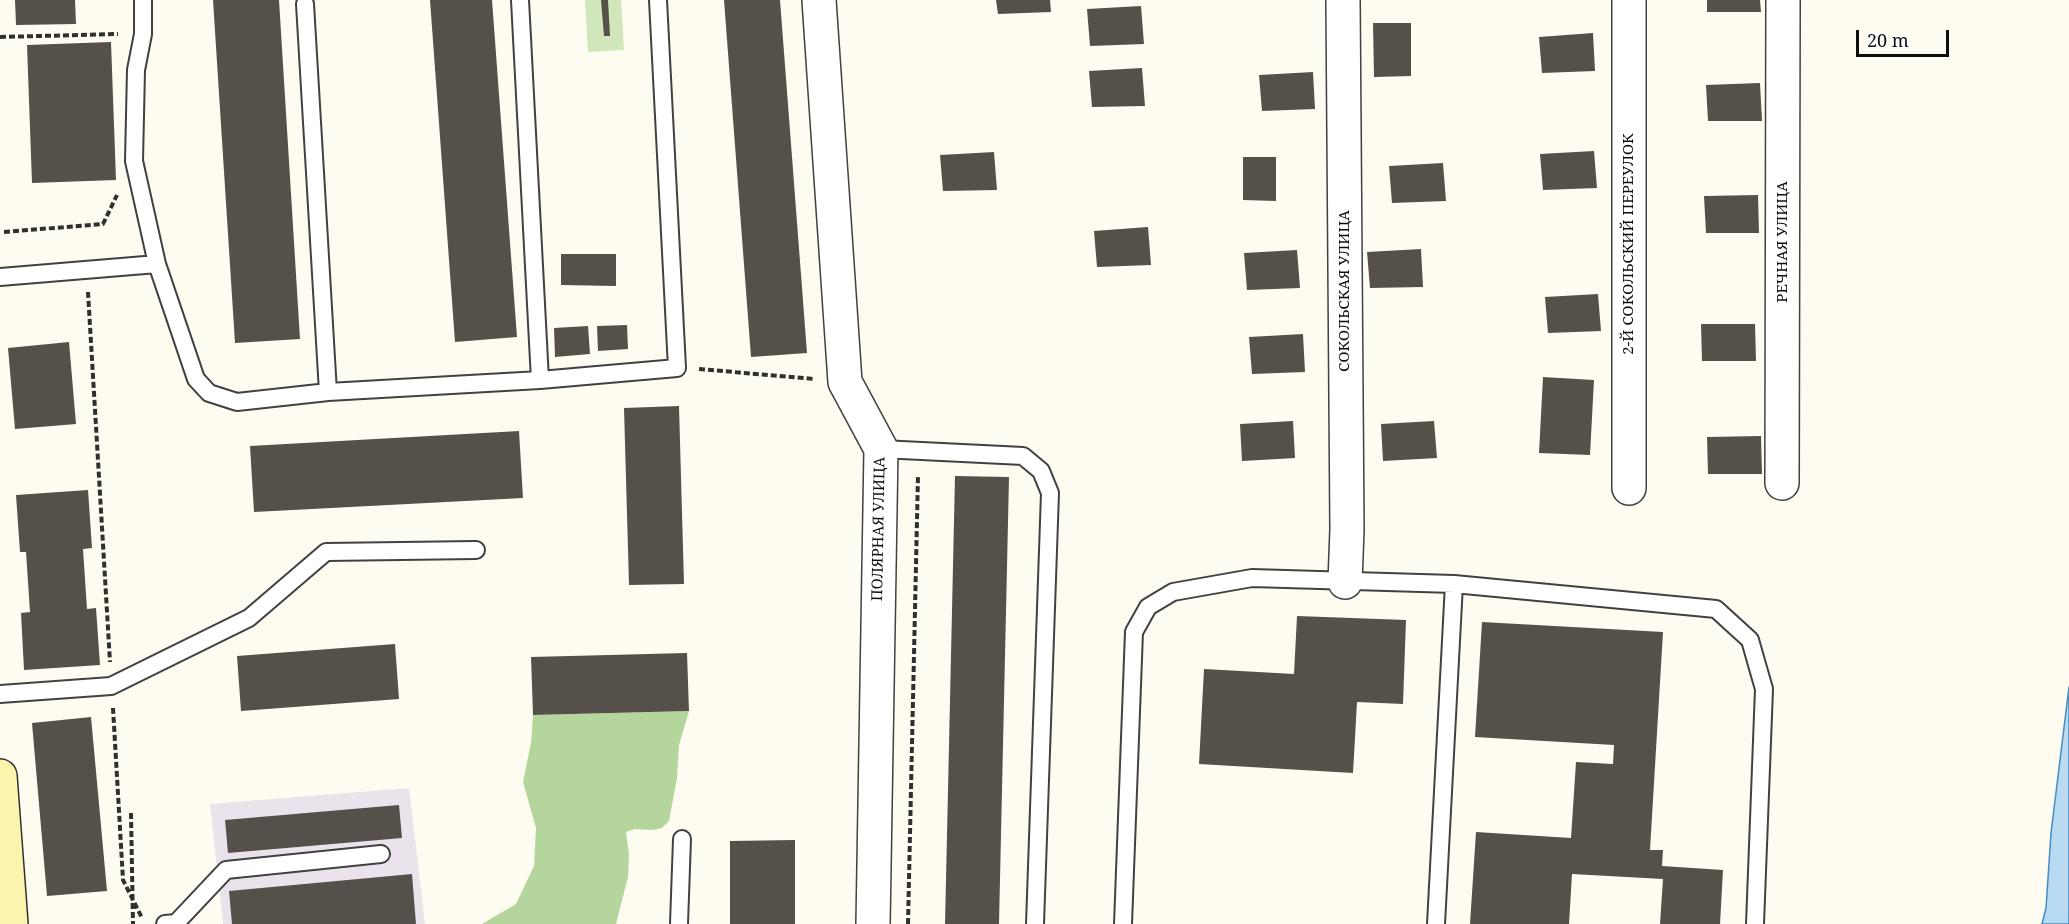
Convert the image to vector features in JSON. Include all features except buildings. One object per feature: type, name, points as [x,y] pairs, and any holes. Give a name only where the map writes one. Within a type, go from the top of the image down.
[{"type":"main road","points":[[0,776],[11,924]]},
{"type":"street","name":"ПОЛЯРНАЯ УЛИЦА","points":[[819,0],[845,382],[881,448],[873,924]]},
{"type":"street","name":"СОКОЛЬСКАЯ УЛИЦА","points":[[1343,0],[1347,529],[1345,582]]},
{"type":"street","name":"2-Й СОКОЛЬСКИЙ ПЕРЕУЛОК","points":[[1629,0],[1629,488]]},
{"type":"street","name":"РЕЧНАЯ УЛИЦА","points":[[1782,483],[1783,0]]},
{"type":"lane","points":[[143,0],[143,34],[136,70],[134,161],[157,264],[196,379],[209,393],[237,402],[328,392],[540,380],[677,368],[658,0]]},
{"type":"lane","points":[[520,0],[540,380]]},
{"type":"lane","points":[[305,4],[328,392]]},
{"type":"lane","points":[[0,277],[157,264]]},
{"type":"lane","points":[[881,448],[1023,456],[1041,471],[1050,494],[1035,924]]},
{"type":"lane","points":[[0,694],[111,686],[249,618],[326,552],[476,550]]},
{"type":"lane","points":[[1123,924],[1134,632],[1148,607],[1173,592],[1252,578],[1454,584],[1716,609],[1750,640],[1764,689],[1755,924]]},
{"type":"lane","points":[[1436,924],[1454,584]]},
{"type":"lane","points":[[679,924],[682,839]]},
{"type":"lane","points":[[173,924],[226,870],[381,854]]},
{"type":"path","points":[[0,37],[143,34]]},
{"type":"path","points":[[4,232],[103,224],[134,161]]},
{"type":"path","points":[[87,270],[123,880],[145,924]]},
{"type":"path","points":[[677,368],[845,382]]},
{"type":"path","points":[[908,924],[919,450]]},
{"type":"path","points":[[131,813],[133,924]]},
{"type":"shaded area","points":[[409,788],[425,924],[223,924],[210,804]]},
{"type":"green space","points":[[585,0],[621,0],[624,50],[588,52]]},
{"type":"green space","points":[[689,711],[679,745],[677,778],[669,821],[662,828],[635,829],[626,832],[629,855],[628,877],[616,924],[482,924],[516,904],[534,866],[536,828],[523,782],[531,743],[533,715]]},
{"type":"water","points":[[2069,687],[2069,924],[2042,924],[2046,908],[2051,833]]}]
